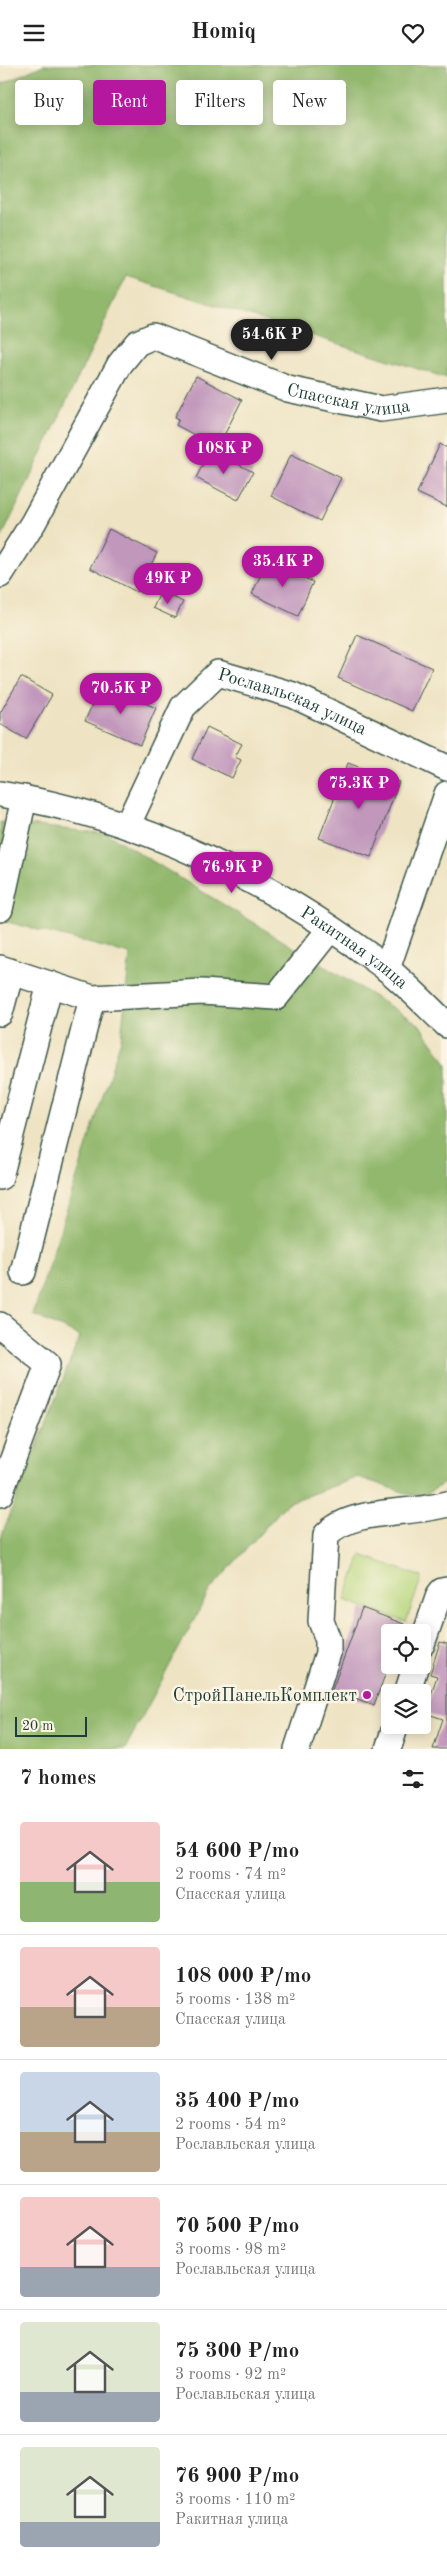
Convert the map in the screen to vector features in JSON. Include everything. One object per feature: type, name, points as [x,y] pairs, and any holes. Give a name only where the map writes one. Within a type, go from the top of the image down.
[{"type":"street","name":"Спасская улица","points":[[0,575],[32,523],[120,363],[137,343],[153,336],[288,389],[381,409],[447,400]]},
{"type":"street","name":"Рославльская улица","points":[[127,826],[183,707],[218,673],[293,695],[447,768]]},
{"type":"street","name":"Ракитная улица","points":[[0,794],[24,798],[149,832],[268,890],[330,929],[387,969],[447,1025]]},
{"type":"street","points":[[387,969],[447,794]]},
{"type":"street","points":[[0,909],[24,798]]},
{"type":"street","points":[[0,1013],[5,970],[92,998],[202,992],[276,997],[330,929]]},
{"type":"street","points":[[0,1177],[50,984]]},
{"type":"street","points":[[23,1272],[92,998]]},
{"type":"street","points":[[0,1325],[48,1364],[0,1494]]},
{"type":"street","points":[[297,1749],[328,1653],[328,1640],[321,1621],[326,1535],[352,1519],[432,1509],[447,1504]]},
{"type":"street","points":[[429,1624],[439,1595],[442,1591],[447,1590]]},
{"type":"street","points":[[388,1749],[393,1734]]},
{"type":"green space","points":[[43,65],[447,65],[447,378],[126,277],[0,541],[0,85]]},
{"type":"green space","points":[[0,822],[108,834],[419,1024],[447,1063],[447,1481],[421,1498],[358,1477],[287,1503],[210,1590],[125,1749],[0,1749],[0,1540],[80,1336],[33,1315],[121,1039],[130,954],[0,920]]},
{"type":"green space","points":[[361,1555],[422,1577],[406,1622],[345,1600]]},
{"type":"building","points":[[196,376],[242,400],[221,441],[212,437],[209,443],[176,425],[179,419],[175,417]]},
{"type":"building","points":[[440,444],[447,448],[447,507],[417,493]]},
{"type":"building","points":[[210,450],[253,472],[238,500],[196,478]]},
{"type":"building","points":[[291,454],[341,478],[320,521],[271,496]]},
{"type":"building","points":[[109,529],[157,553],[137,592],[90,568]]},
{"type":"building","points":[[267,561],[313,582],[298,616],[252,594]]},
{"type":"building","points":[[161,591],[183,602],[175,618],[153,608]]},
{"type":"building","points":[[357,635],[432,668],[412,711],[338,678]]},
{"type":"building","points":[[21,677],[52,695],[26,739],[0,724],[0,713]]},
{"type":"building","points":[[101,684],[156,708],[140,745],[85,721]]},
{"type":"building","points":[[207,727],[242,744],[235,757],[241,760],[232,778],[192,759]]},
{"type":"building","points":[[348,763],[399,782],[371,857],[319,838]]},
{"type":"building","points":[[362,1608],[404,1624],[381,1624],[381,1674],[385,1674],[374,1705],[332,1690]]},
{"type":"building","points":[[440,1642],[447,1644],[447,1749],[433,1749],[443,1719],[431,1715],[431,1694],[437,1676],[430,1674]]},
{"type":"place","name":"СтройПанельКомплект","points":[[367,1695]]}]
